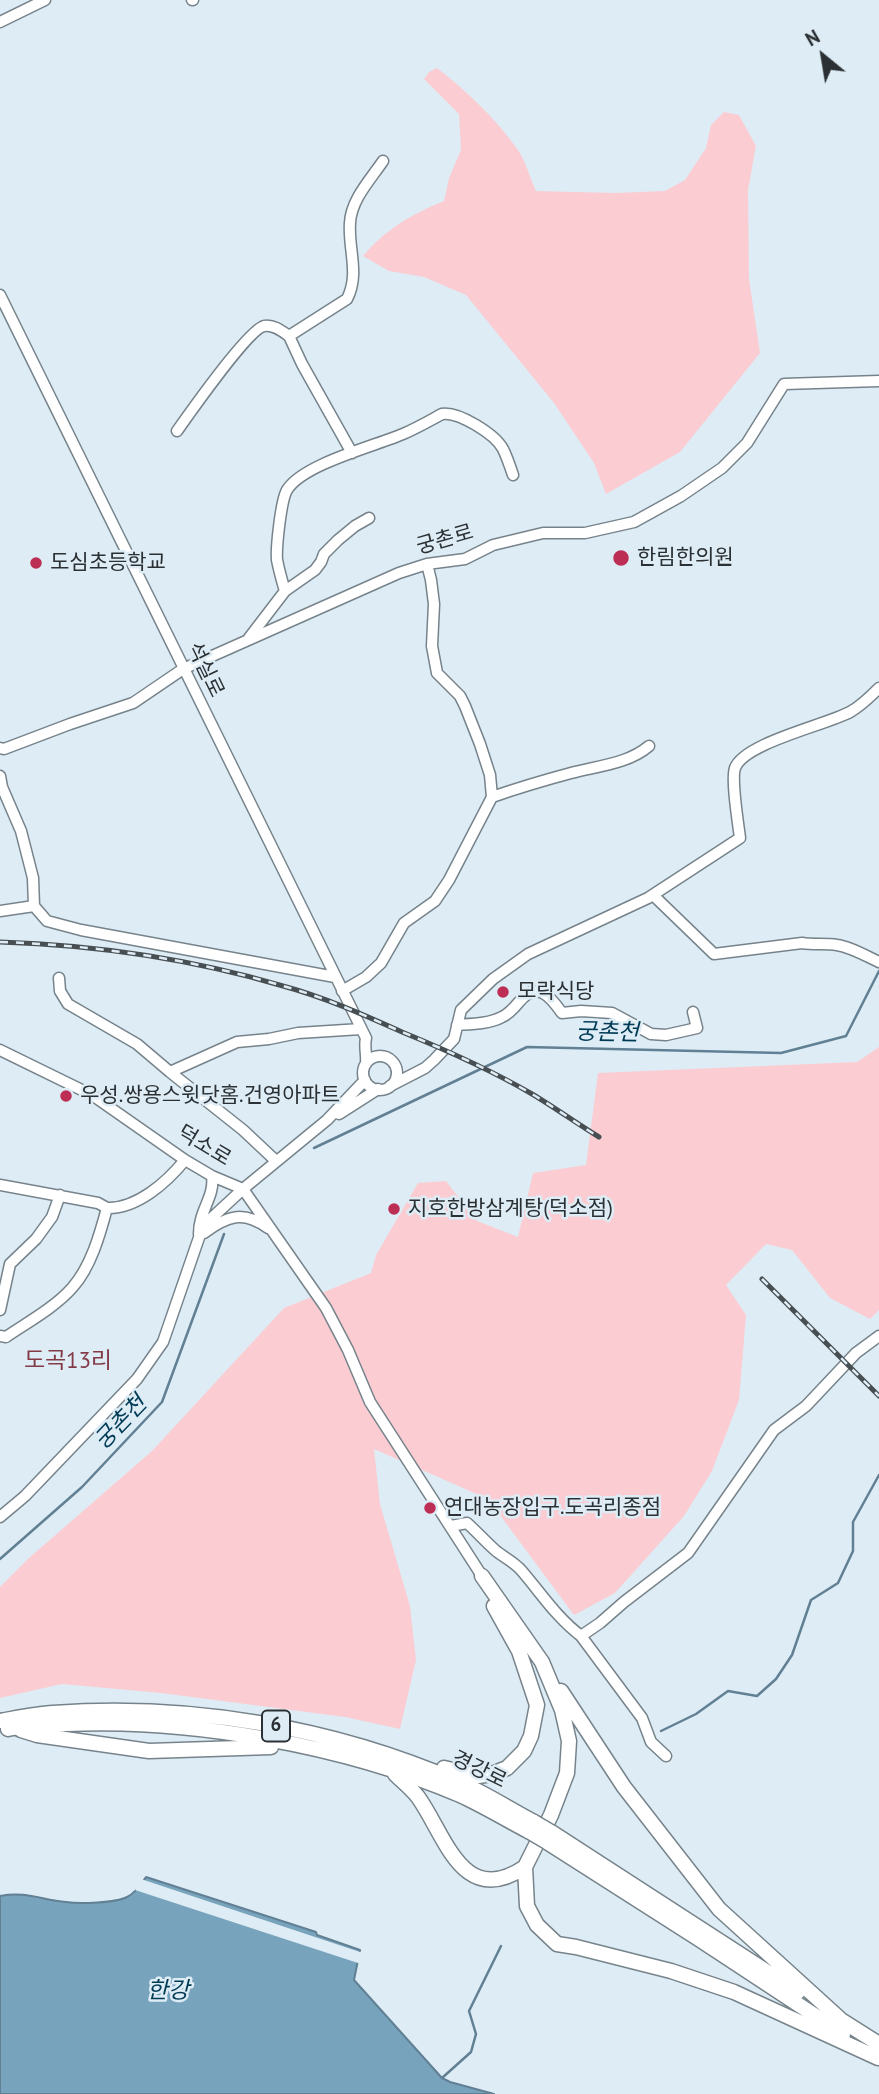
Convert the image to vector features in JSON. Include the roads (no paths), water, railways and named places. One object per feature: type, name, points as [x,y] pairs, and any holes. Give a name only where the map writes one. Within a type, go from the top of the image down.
[{"type":"main road","points":[[482,1576],[624,1787],[719,1909],[839,2019]]},
{"type":"main road","points":[[404,1760],[478,1776],[492,1774],[507,1768],[524,1751],[531,1736],[537,1704],[519,1651],[495,1609],[482,1576]]},
{"type":"main road","points":[[542,1662],[562,1710],[569,1741],[567,1773],[551,1815],[525,1867],[527,1906],[537,1925],[557,1944],[671,1971],[734,1992],[879,2053]]},
{"type":"main road","name":"경강로","points":[[4,1726],[50,1713],[175,1713],[247,1720],[323,1736],[404,1760],[460,1782],[839,2019],[879,2053]]},
{"type":"main road","name":"경강로","points":[[4,1726],[120,1723],[184,1727],[299,1745],[391,1770],[461,1796],[532,1827]]},
{"type":"main road","points":[[4,1726],[37,1735],[149,1751],[299,1745]]},
{"type":"main road","points":[[391,1770],[417,1796],[451,1855],[469,1873],[480,1878],[494,1879],[510,1877],[525,1867]]},
{"type":"main road","name":"경강로","points":[[549,1837],[699,1939],[879,2053]]},
{"type":"street","points":[[0,22],[45,0]]},
{"type":"street","points":[[289,336],[347,299],[354,263],[350,222],[352,211],[358,197],[383,161]]},
{"type":"street","name":"석실로","points":[[0,295],[364,1034],[367,1054],[365,1080]]},
{"type":"street","points":[[177,431],[254,332],[262,326],[270,326],[289,336],[352,453]]},
{"type":"street","name":"궁촌로","points":[[0,748],[4,749],[133,703],[183,669],[399,573],[427,564],[465,559],[493,545],[543,534],[585,533],[634,522],[681,496],[722,468],[747,443],[784,384],[879,381]]},
{"type":"street","points":[[285,592],[277,561],[277,548],[285,495],[295,481],[336,459],[402,435],[449,413],[467,420],[502,446],[513,475]]},
{"type":"street","points":[[248,641],[285,592],[315,570],[324,554],[346,533],[369,518]]},
{"type":"street","points":[[342,991],[366,977],[381,963],[404,923],[435,901],[449,880],[492,797],[490,775],[481,744],[465,706],[460,696],[437,673],[432,646],[432,580],[427,564]]},
{"type":"street","points":[[327,1120],[378,1090],[425,1068],[454,1039],[461,1010],[478,992],[528,954],[653,895],[740,838],[734,783],[735,767],[746,755],[760,747],[849,713],[879,688]]},
{"type":"street","points":[[492,797],[628,759],[649,746]]},
{"type":"street","points":[[0,776],[21,831],[33,878],[34,906],[47,921],[80,930],[335,977]]},
{"type":"street","points":[[653,895],[714,954],[802,943],[828,944],[840,945],[878,962]]},
{"type":"street","points":[[0,911],[34,906]]},
{"type":"street","points":[[59,978],[61,991],[68,1004],[137,1044],[243,1130],[276,1161]]},
{"type":"street","points":[[457,1025],[502,1017],[513,1010],[526,995],[535,992],[550,995],[562,1013],[612,1013],[651,1034],[666,1035],[697,1028],[693,1012]]},
{"type":"street","points":[[170,1072],[237,1042],[298,1033],[364,1034],[390,1059],[398,1072],[390,1086]]},
{"type":"street","name":"덕소로","points":[[0,1049],[92,1095],[185,1160],[212,1176],[243,1189]]},
{"type":"street","points":[[366,1064],[374,1057],[390,1059],[408,1066],[421,1066],[434,1060]]},
{"type":"street","points":[[0,1517],[25,1496],[137,1379],[163,1342],[203,1226],[243,1189],[327,1120],[365,1080],[368,1085],[378,1090]]},
{"type":"street","points":[[0,1185],[98,1203],[107,1208],[120,1208],[160,1185],[185,1160]]},
{"type":"street","points":[[200,1237],[199,1220],[214,1187],[212,1176]]},
{"type":"street","points":[[243,1189],[326,1308],[348,1350],[370,1402],[482,1576]]},
{"type":"street","points":[[0,1310],[5,1261],[36,1238],[52,1217],[60,1195]]},
{"type":"street","points":[[0,1336],[6,1337],[74,1287],[101,1231],[107,1208]]},
{"type":"street","points":[[200,1237],[218,1223],[236,1217],[248,1217],[274,1233]]},
{"type":"street","points":[[581,1636],[688,1553],[774,1430],[806,1406],[856,1353],[879,1336]]},
{"type":"street","points":[[451,1526],[467,1522],[498,1552],[510,1559],[567,1626],[581,1636],[642,1718],[651,1742],[666,1756]]},
{"type":"water","name":"한강","points":[[146,1877],[316,1932],[317,1935],[360,1950],[354,1980],[442,2078],[494,2094],[0,2094],[0,1896],[26,1895],[72,1903],[106,1902],[130,1896]]},
{"type":"waterway","name":"궁촌천","points":[[314,1148],[527,1047],[781,1053],[846,1036],[879,971]]},
{"type":"waterway","name":"궁촌천","points":[[0,1559],[82,1487],[162,1402],[224,1234]]},
{"type":"waterway","points":[[661,1731],[696,1714],[728,1691],[757,1696],[776,1679],[792,1655],[811,1600],[838,1583],[853,1551],[853,1522],[879,1475]]},
{"type":"waterway","points":[[442,2078],[471,2052],[476,2034],[469,2011],[501,1946]]},
{"type":"railway","points":[[0,942],[72,946],[143,955],[214,968],[298,990],[452,1053],[532,1094],[599,1137]]},
{"type":"railway","points":[[762,1279],[879,1396]]},
{"type":"place","name":"한림한의원","points":[[621,558]]},
{"type":"place","name":"도심초등학교","points":[[36,563]]},
{"type":"place","name":"모락식당","points":[[503,992]]},
{"type":"place","name":"우성.쌍용스윗닷홈.건영아파트","points":[[66,1096]]},
{"type":"place","name":"지호한방삼계탕(덕소점)","points":[[394,1209]]},
{"type":"place","name":"연대농장입구.도곡리종점","points":[[430,1508]]},
{"type":"district","name":"도곡13리","points":[[68,1361]]}]
